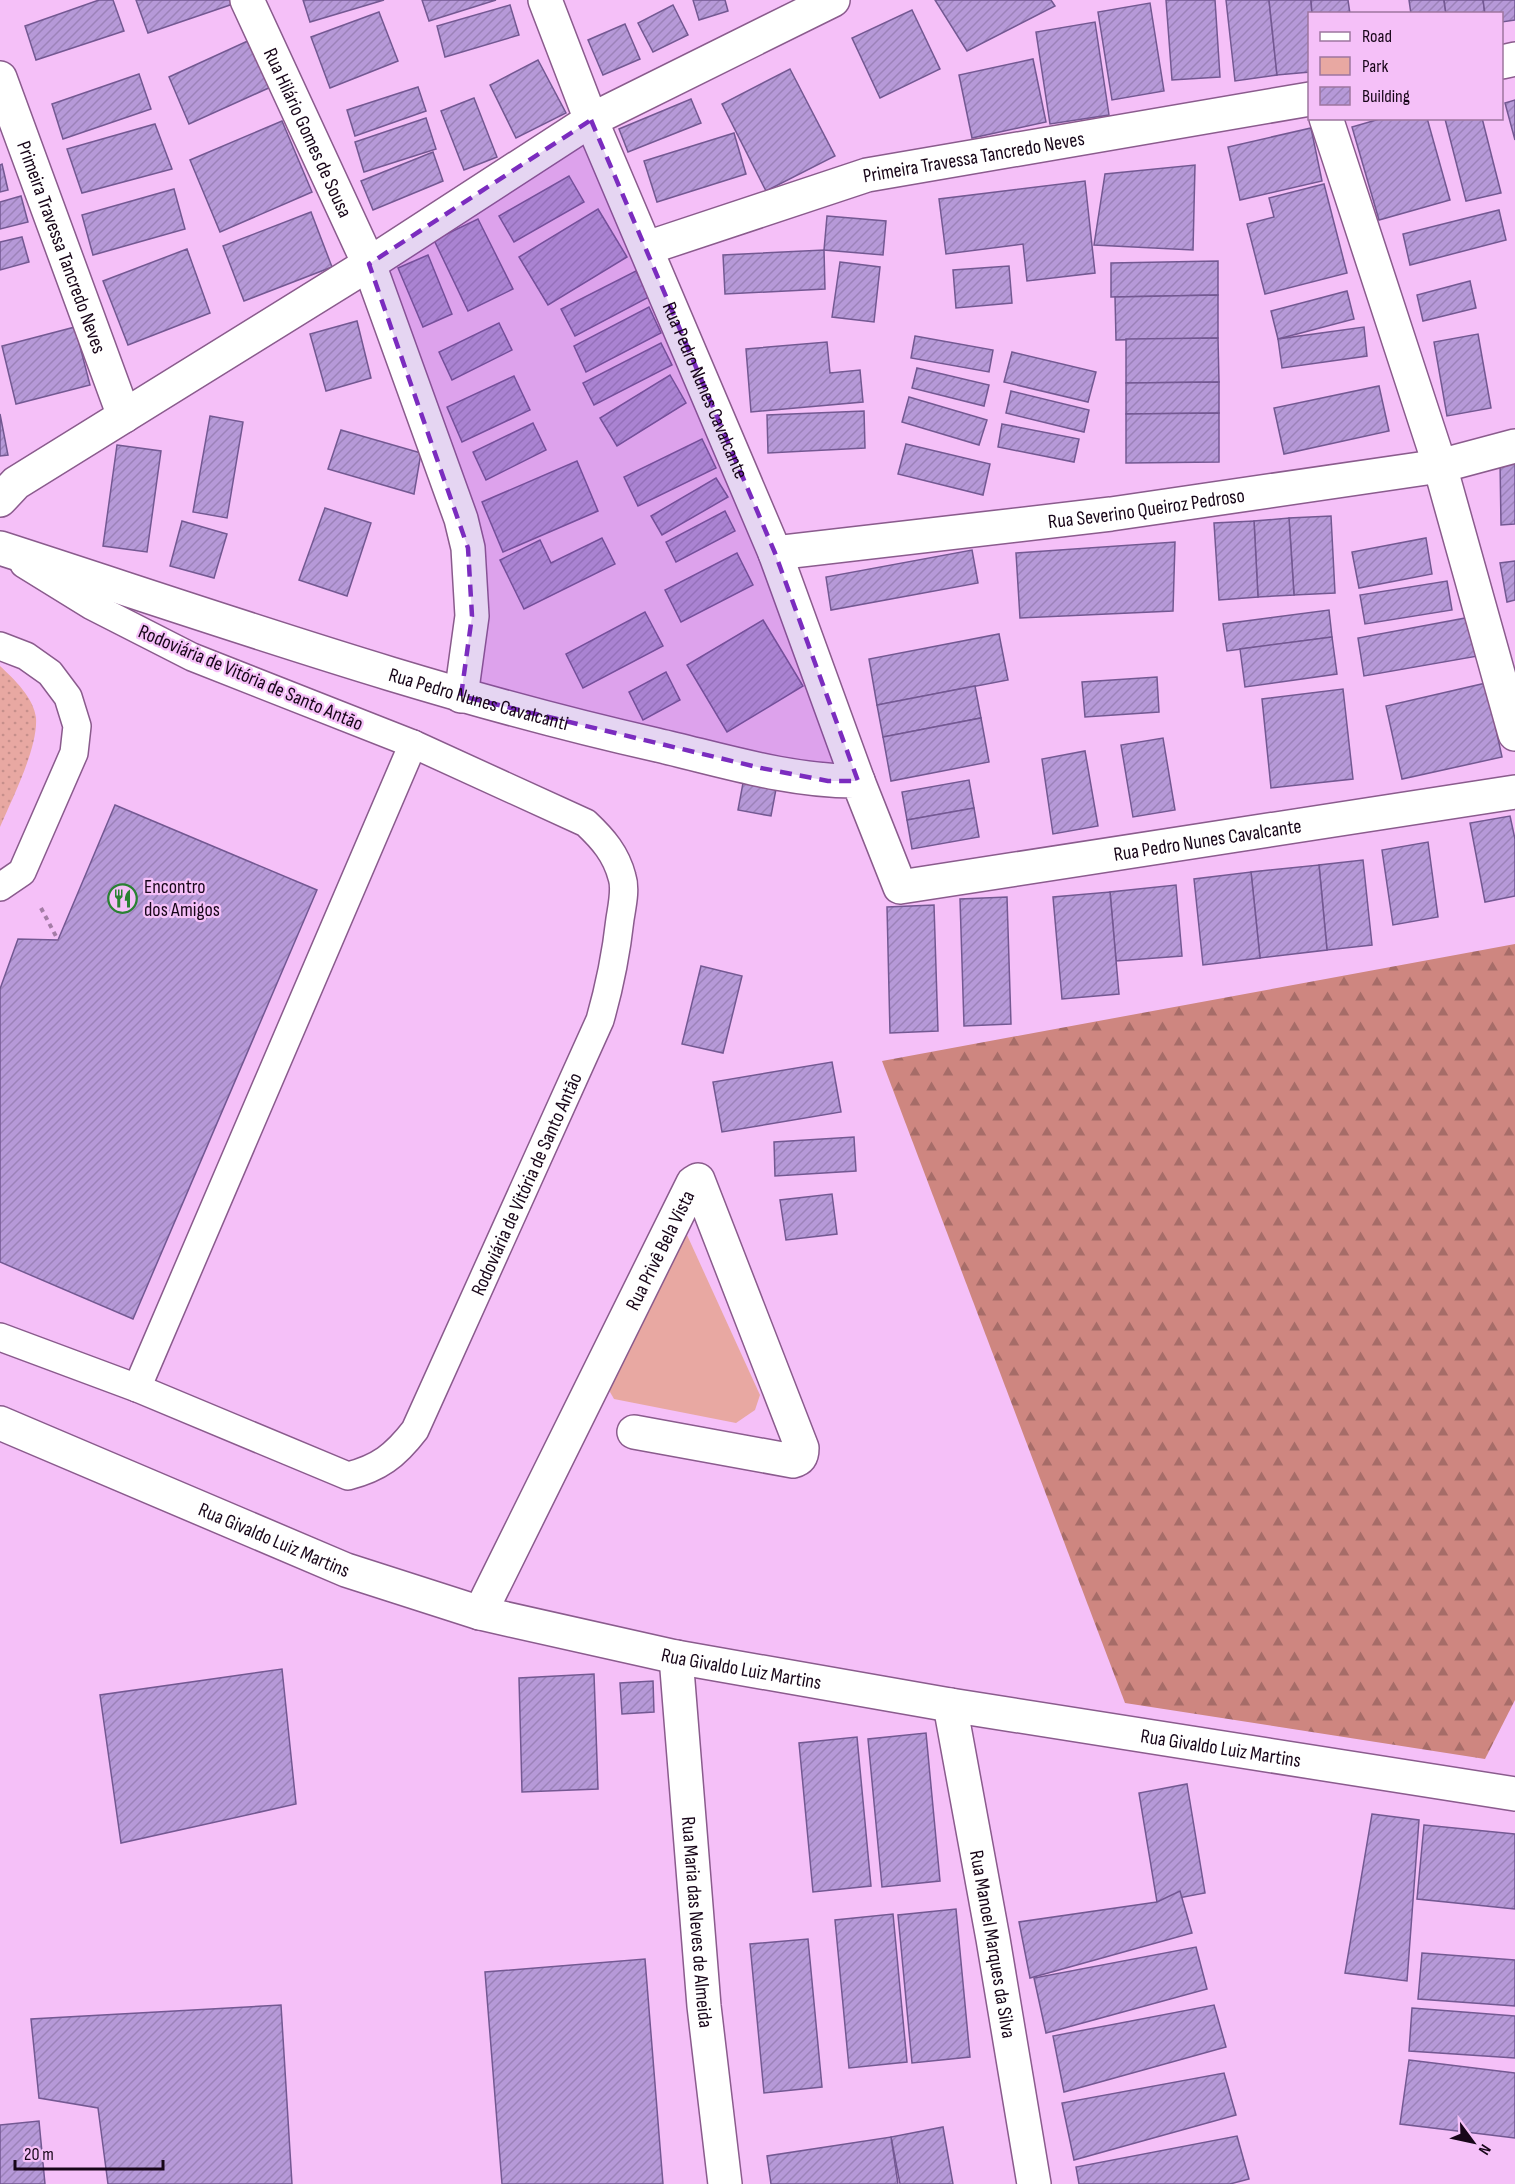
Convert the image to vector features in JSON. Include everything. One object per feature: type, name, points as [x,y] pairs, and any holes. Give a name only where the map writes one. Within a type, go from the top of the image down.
[{"type":"street","name":"Rua Hilário Gomes de Sousa","points":[[247,0],[369,264],[461,519],[468,548],[472,616],[461,696]]},
{"type":"street","name":"Rua Pedro Nunes Cavalcante","points":[[545,0],[591,120],[775,553],[858,781],[900,887],[1515,792]]},
{"type":"street","points":[[0,500],[16,483],[369,264],[591,120],[833,0]]},
{"type":"street","name":"Primeira Travessa Tancredo Neves","points":[[0,78],[124,416]]},
{"type":"street","name":"Primeira Travessa Tancredo Neves","points":[[646,248],[867,175],[1308,99]]},
{"type":"street","points":[[1327,120],[1440,466],[1515,734]]},
{"type":"street","name":"Rua Severino Queiroz Pedroso","points":[[775,553],[1111,513],[1440,466],[1515,446]]},
{"type":"street","name":"Rua Pedro Nunes Cavalcanti","points":[[0,549],[461,696],[626,738],[760,768],[828,781],[858,781]]},
{"type":"street","name":"Rua Privê Bela Vista","points":[[480,1613],[693,1183],[698,1180],[802,1448],[802,1455],[798,1460],[793,1461],[634,1432]]},
{"type":"street","name":"Rua Givaldo Luiz Martins","points":[[0,1423],[346,1570],[480,1613],[676,1658],[950,1705],[1515,1794]]},
{"type":"street","name":"Rua Maria das Neves de Almeida","points":[[676,1658],[704,2006],[724,2184]]},
{"type":"street","name":"Rua Manoel Marques da Silva","points":[[950,1705],[993,1939],[1034,2184]]},
{"type":"lane","name":"Rodoviária de Vitória de Santo Antão","points":[[0,549],[92,606],[192,657],[413,744],[586,823],[603,838],[615,856],[623,879],[622,905],[613,971],[600,1020],[414,1430],[398,1451],[370,1470],[348,1476],[137,1388],[0,1337]]},
{"type":"lane","points":[[0,646],[26,656],[51,673],[69,697],[77,726],[74,753],[22,872],[0,887]]},
{"type":"lane","points":[[137,1388],[413,744]]},
{"type":"path","points":[[38,904],[58,940]]},
{"type":"highlighted area","points":[[591,120],[775,553],[858,781],[828,781],[761,768],[461,696],[472,616],[468,548],[369,264]]},
{"type":"green space","points":[[0,666],[32,703],[36,730],[29,758],[0,827]]},
{"type":"green space","points":[[1515,944],[1515,1700],[1485,1759],[1125,1703],[882,1061]]},
{"type":"green space","points":[[682,1224],[760,1395],[755,1410],[736,1423],[614,1399],[606,1385]]},
{"type":"building","points":[[99,0],[113,0],[124,31],[36,60],[25,26]]},
{"type":"building","points":[[136,0],[235,0],[236,3],[148,33]]},
{"type":"building","points":[[303,0],[384,0],[310,22]]},
{"type":"building","points":[[422,0],[496,0],[429,21]]},
{"type":"building","points":[[693,0],[725,0],[728,11],[699,20]]},
{"type":"building","points":[[935,0],[1051,0],[1055,6],[967,51]]},
{"type":"building","points":[[1166,0],[1215,0],[1220,77],[1172,80]]},
{"type":"building","points":[[1226,0],[1269,0],[1277,75],[1235,81]]},
{"type":"building","points":[[1269,0],[1311,0],[1312,12],[1308,12],[1308,72],[1277,75]]},
{"type":"building","points":[[1311,0],[1348,0],[1350,12],[1312,12]]},
{"type":"building","points":[[1409,0],[1444,0],[1446,12],[1411,12]]},
{"type":"building","points":[[1444,0],[1483,0],[1485,12],[1446,12]]},
{"type":"building","points":[[1483,0],[1515,0],[1515,20],[1503,22],[1503,12],[1485,12]]},
{"type":"building","points":[[1150,3],[1164,91],[1112,100],[1098,12]]},
{"type":"building","points":[[510,5],[519,35],[445,57],[437,26]]},
{"type":"building","points":[[673,5],[688,35],[653,52],[638,23]]},
{"type":"building","points":[[912,10],[940,69],[880,98],[852,38]]},
{"type":"building","points":[[379,12],[398,61],[330,88],[311,37]]},
{"type":"building","points":[[1095,22],[1109,115],[1050,124],[1036,32]]},
{"type":"building","points":[[625,24],[640,59],[603,75],[588,40]]},
{"type":"building","points":[[252,39],[273,86],[189,124],[169,77]]},
{"type":"building","points":[[1033,59],[1046,122],[972,138],[959,75]]},
{"type":"building","points":[[538,60],[566,113],[516,138],[490,85]]},
{"type":"building","points":[[790,69],[835,156],[766,191],[722,104]]},
{"type":"building","points":[[139,74],[151,109],[63,139],[52,104]]},
{"type":"building","points":[[418,87],[426,111],[355,136],[347,110]]},
{"type":"building","points":[[474,98],[497,157],[464,170],[441,111]]},
{"type":"building","points":[[691,99],[701,123],[628,152],[619,129]]},
{"type":"building","points":[[1515,100],[1515,140],[1505,103]]},
{"type":"building","points":[[426,118],[436,149],[364,172],[355,142]]},
{"type":"building","points":[[1376,120],[1428,120],[1450,200],[1379,220],[1352,127]]},
{"type":"building","points":[[1445,120],[1483,120],[1501,193],[1466,201]]},
{"type":"building","points":[[282,121],[312,192],[220,232],[190,160]]},
{"type":"building","points":[[155,124],[172,169],[82,193],[67,149]]},
{"type":"building","points":[[1311,128],[1322,181],[1240,200],[1228,147]]},
{"type":"building","points":[[734,133],[746,174],[657,202],[644,161]]},
{"type":"building","points":[[433,152],[443,181],[373,210],[361,181]]},
{"type":"building","points":[[2,164],[8,190],[0,192],[0,165]]},
{"type":"building","points":[[1195,165],[1193,250],[1094,245],[1105,174]]},
{"type":"building","points":[[569,176],[584,202],[514,242],[499,216]]},
{"type":"building","points":[[1085,181],[1095,273],[1027,281],[1023,244],[946,254],[939,199]]},
{"type":"building","points":[[1324,184],[1347,273],[1265,294],[1247,224],[1274,217],[1269,198]]},
{"type":"building","points":[[174,189],[185,229],[93,255],[82,215]]},
{"type":"building","points":[[21,196],[28,222],[0,229],[0,202]]},
{"type":"building","points":[[598,209],[627,257],[548,305],[519,257]]},
{"type":"building","points":[[1499,210],[1506,240],[1410,265],[1403,234]]},
{"type":"building","points":[[311,212],[332,267],[244,301],[223,246]]},
{"type":"building","points":[[827,216],[886,221],[883,255],[824,250]]},
{"type":"building","points":[[478,219],[513,289],[468,311],[434,240]]},
{"type":"building","points":[[22,237],[29,262],[0,270],[0,242]]},
{"type":"building","points":[[187,249],[210,313],[128,345],[103,281]]},
{"type":"building","points":[[824,250],[825,289],[725,294],[723,255]]},
{"type":"building","points":[[428,255],[452,314],[423,327],[398,268]]},
{"type":"building","points":[[1218,261],[1218,295],[1111,297],[1111,263]]},
{"type":"building","points":[[840,262],[880,267],[874,322],[832,317]]},
{"type":"building","points":[[1009,266],[1012,303],[956,308],[953,270]]},
{"type":"building","points":[[636,271],[649,297],[575,336],[561,309]]},
{"type":"building","points":[[1470,281],[1476,308],[1423,321],[1417,295]]},
{"type":"building","points":[[1347,291],[1354,319],[1278,339],[1271,311]]},
{"type":"building","points":[[1218,295],[1218,338],[1116,340],[1115,297]]},
{"type":"building","points":[[649,307],[661,333],[586,372],[574,346]]},
{"type":"building","points":[[357,321],[371,378],[326,391],[310,334]]},
{"type":"building","points":[[499,323],[512,350],[452,380],[439,352]]},
{"type":"building","points":[[75,327],[90,385],[16,404],[2,346]]},
{"type":"building","points":[[1364,327],[1367,356],[1282,368],[1278,339]]},
{"type":"building","points":[[1478,334],[1491,408],[1447,416],[1434,342]]},
{"type":"building","points":[[915,336],[993,350],[989,372],[911,358]]},
{"type":"building","points":[[1218,338],[1219,382],[1126,383],[1126,339]]},
{"type":"building","points":[[827,342],[830,373],[860,370],[863,402],[751,412],[746,349]]},
{"type":"building","points":[[661,343],[672,365],[594,405],[583,383]]},
{"type":"building","points":[[1012,352],[1096,372],[1088,402],[1004,382]]},
{"type":"building","points":[[917,368],[989,385],[984,406],[912,388]]},
{"type":"building","points":[[670,375],[686,403],[617,446],[600,418]]},
{"type":"building","points":[[514,376],[530,410],[462,442],[447,407]]},
{"type":"building","points":[[1219,382],[1219,413],[1126,414],[1126,383]]},
{"type":"building","points":[[1379,386],[1389,431],[1284,454],[1274,408]]},
{"type":"building","points":[[1011,391],[1089,410],[1084,432],[1006,413]]},
{"type":"building","points":[[909,397],[987,420],[979,445],[902,422]]},
{"type":"building","points":[[864,411],[865,448],[768,453],[767,415]]},
{"type":"building","points":[[1219,413],[1219,462],[1126,463],[1126,414]]},
{"type":"building","points":[[0,414],[8,455],[0,456]]},
{"type":"building","points":[[210,416],[243,422],[227,518],[193,512]]},
{"type":"building","points":[[533,423],[546,450],[486,480],[473,452]]},
{"type":"building","points":[[1002,424],[1079,439],[1074,462],[998,447]]},
{"type":"building","points":[[341,430],[421,453],[414,494],[328,469]]},
{"type":"building","points":[[702,439],[716,468],[638,506],[624,477]]},
{"type":"building","points":[[906,444],[990,464],[983,495],[898,474]]},
{"type":"building","points":[[117,445],[161,451],[147,552],[103,546]]},
{"type":"building","points":[[1515,459],[1515,524],[1501,525],[1500,460]]},
{"type":"building","points":[[577,461],[598,511],[503,552],[482,502]]},
{"type":"building","points":[[716,478],[728,497],[662,535],[651,516]]},
{"type":"building","points":[[325,508],[371,523],[347,596],[299,580]]},
{"type":"building","points":[[725,511],[735,531],[676,562],[666,542]]},
{"type":"building","points":[[1331,516],[1335,593],[1294,595],[1289,518]]},
{"type":"building","points":[[1289,518],[1294,595],[1258,597],[1254,521]]},
{"type":"building","points":[[182,521],[227,534],[214,578],[170,566]]},
{"type":"building","points":[[1254,521],[1258,597],[1219,600],[1214,523]]},
{"type":"building","points":[[602,538],[615,564],[524,609],[500,560],[540,540],[551,563]]},
{"type":"building","points":[[1426,538],[1432,574],[1359,588],[1352,552]]},
{"type":"building","points":[[1175,542],[1173,611],[1020,618],[1016,553]]},
{"type":"building","points":[[972,550],[978,583],[831,610],[826,577]]},
{"type":"building","points":[[737,553],[753,585],[681,622],[665,590]]},
{"type":"building","points":[[1515,561],[1515,600],[1507,602],[1500,563]]},
{"type":"building","points":[[1447,581],[1452,610],[1365,624],[1360,595]]},
{"type":"building","points":[[1329,610],[1332,637],[1227,651],[1223,624]]},
{"type":"building","points":[[645,612],[663,646],[583,688],[566,654]]},
{"type":"building","points":[[1471,617],[1478,656],[1364,676],[1358,638]]},
{"type":"building","points":[[763,620],[803,686],[727,732],[687,665]]},
{"type":"building","points":[[999,634],[1008,680],[877,705],[869,659]]},
{"type":"building","points":[[1332,637],[1337,674],[1245,687],[1240,649]]},
{"type":"building","points":[[666,672],[680,700],[643,720],[629,692]]},
{"type":"building","points":[[1157,677],[1159,712],[1085,717],[1082,682]]},
{"type":"building","points":[[1486,683],[1502,757],[1402,779],[1386,706]]},
{"type":"building","points":[[975,686],[981,718],[883,737],[877,705]]},
{"type":"building","points":[[1343,689],[1353,779],[1271,788],[1262,699]]},
{"type":"building","points":[[981,718],[989,762],[891,781],[883,737]]},
{"type":"building","points":[[1163,738],[1175,810],[1133,817],[1121,745]]},
{"type":"building","points":[[1085,751],[1098,826],[1053,834],[1042,759]]},
{"type":"building","points":[[969,780],[974,808],[907,820],[902,792]]},
{"type":"building","points":[[743,783],[776,789],[771,816],[738,810]]},
{"type":"building","points":[[115,805],[317,890],[133,1319],[0,1262],[0,989],[18,939],[58,940]]},
{"type":"building","points":[[974,808],[979,837],[912,849],[907,820]]},
{"type":"building","points":[[1510,816],[1515,839],[1515,896],[1485,902],[1470,823]]},
{"type":"building","points":[[1428,842],[1438,917],[1393,925],[1382,850]]},
{"type":"building","points":[[1363,860],[1372,945],[1327,950],[1319,865]]},
{"type":"building","points":[[1319,865],[1327,950],[1260,958],[1251,872]]},
{"type":"building","points":[[1251,872],[1260,958],[1203,965],[1194,879]]},
{"type":"building","points":[[1176,885],[1182,956],[1116,961],[1110,892]]},
{"type":"building","points":[[1110,892],[1119,994],[1062,999],[1053,897]]},
{"type":"building","points":[[1007,897],[1011,1024],[964,1026],[960,899]]},
{"type":"building","points":[[934,905],[938,1031],[890,1033],[887,907]]},
{"type":"building","points":[[701,966],[742,976],[723,1053],[682,1044]]},
{"type":"building","points":[[832,1062],[841,1112],[722,1132],[713,1082]]},
{"type":"building","points":[[854,1137],[856,1171],[775,1176],[774,1142]]},
{"type":"building","points":[[832,1194],[837,1234],[786,1240],[780,1200]]},
{"type":"building","points":[[282,1669],[296,1804],[121,1843],[100,1695]]},
{"type":"building","points":[[594,1674],[598,1789],[522,1792],[519,1678]]},
{"type":"building","points":[[653,1681],[654,1712],[622,1714],[620,1683]]},
{"type":"building","points":[[926,1733],[940,1881],[882,1887],[868,1739]]},
{"type":"building","points":[[857,1737],[871,1886],[813,1892],[799,1743]]},
{"type":"building","points":[[1187,1784],[1205,1893],[1157,1902],[1139,1793]]},
{"type":"building","points":[[1372,1814],[1419,1820],[1407,1981],[1345,1973]]},
{"type":"building","points":[[1424,1825],[1515,1834],[1515,1909],[1417,1899]]},
{"type":"building","points":[[1180,1891],[1192,1933],[1030,1978],[1019,1922],[1157,1902]]},
{"type":"building","points":[[956,1909],[970,2057],[912,2063],[898,1915]]},
{"type":"building","points":[[893,1914],[907,2062],[849,2068],[835,1920]]},
{"type":"building","points":[[808,1939],[822,2087],[764,2093],[750,1944]]},
{"type":"building","points":[[1196,1947],[1207,1989],[1046,2033],[1034,1978]]},
{"type":"building","points":[[1422,1953],[1515,1960],[1515,2006],[1418,1999]]},
{"type":"building","points":[[645,1959],[663,2184],[502,2184],[485,1972]]},
{"type":"building","points":[[281,2005],[292,2184],[108,2184],[98,2108],[39,2098],[31,2019]]},
{"type":"building","points":[[1214,2005],[1226,2047],[1064,2092],[1053,2036]]},
{"type":"building","points":[[1412,2008],[1515,2016],[1515,2058],[1409,2051]]},
{"type":"building","points":[[1409,2060],[1515,2073],[1515,2138],[1400,2124]]},
{"type":"building","points":[[1224,2073],[1236,2115],[1074,2160],[1062,2103]]},
{"type":"building","points":[[39,2121],[45,2184],[0,2184],[0,2125]]},
{"type":"building","points":[[943,2127],[953,2184],[900,2184],[891,2137]]},
{"type":"building","points":[[1237,2136],[1249,2179],[1230,2184],[1079,2184],[1076,2167]]},
{"type":"building","points":[[891,2137],[898,2184],[771,2184],[767,2156]]},
{"type":"place","name":"Encontro dos Amigos","points":[[123,898]]}]
